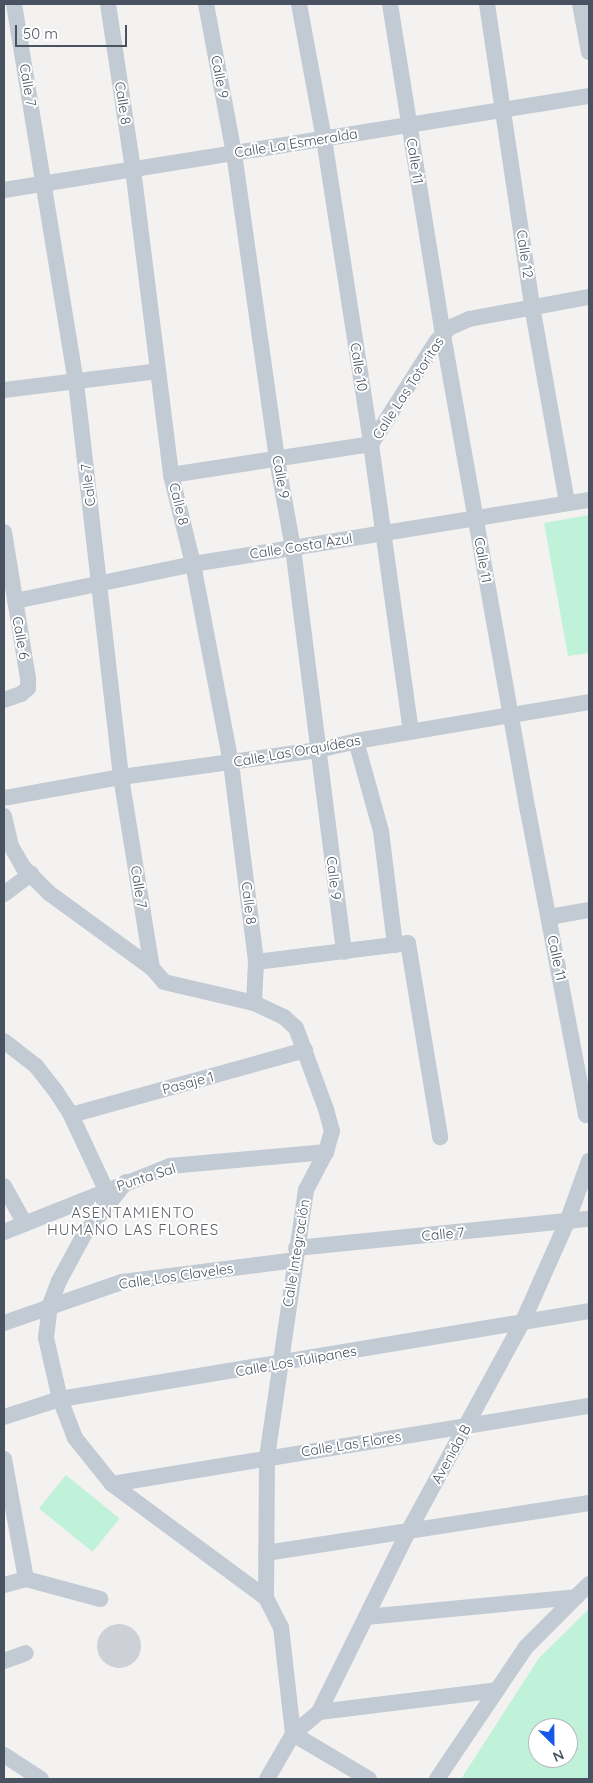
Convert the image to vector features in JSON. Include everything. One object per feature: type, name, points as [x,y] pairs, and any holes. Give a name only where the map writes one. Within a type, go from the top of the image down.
[{"type":"street","name":"Calle 7","points":[[14,4],[46,183],[76,382],[121,777],[152,968]]},
{"type":"street","name":"Calle 8","points":[[108,4],[133,169],[171,475],[193,564],[231,763],[256,962],[254,1003]]},
{"type":"street","name":"Calle 9","points":[[206,4],[234,153],[277,460],[293,548],[344,952]]},
{"type":"street","name":"Calle 10","points":[[299,4],[324,139],[371,444],[411,731]]},
{"type":"street","name":"Calle 11","points":[[390,4],[442,335],[511,715],[588,1114]]},
{"type":"street","name":"Calle 12","points":[[486,4],[505,110],[532,306],[566,503]]},
{"type":"street","points":[[580,4],[589,52]]},
{"type":"street","name":"Calle La Esmeralda","points":[[4,190],[589,96]]},
{"type":"street","name":"Calle Las Totoritas","points":[[371,444],[442,335],[449,328],[469,319],[589,297]]},
{"type":"street","points":[[4,390],[158,371]]},
{"type":"street","points":[[171,475],[371,444]]},
{"type":"street","name":"Calle Costa Azul","points":[[15,601],[99,582],[193,564],[589,500]]},
{"type":"street","name":"Calle 6","points":[[4,532],[6,565],[15,601],[28,688],[21,694],[4,700]]},
{"type":"street","name":"Calle Las Orquídeas","points":[[4,798],[121,777],[318,750],[411,731],[589,702]]},
{"type":"street","points":[[356,741],[382,832],[440,1136]]},
{"type":"street","name":"Calle Integración","points":[[4,816],[11,846],[30,874],[49,893],[152,968],[164,982],[254,1003],[284,1017],[296,1028],[305,1050],[332,1131],[326,1152],[306,1190],[279,1364],[267,1457],[266,1598]]},
{"type":"street","points":[[4,894],[30,874]]},
{"type":"street","points":[[549,917],[589,910]]},
{"type":"street","points":[[256,962],[402,944]]},
{"type":"street","points":[[4,1041],[36,1066],[71,1115],[106,1190]]},
{"type":"street","name":"Pasaje 1","points":[[71,1115],[305,1050]]},
{"type":"street","name":"Punta Sal","points":[[4,1232],[170,1166],[326,1152]]},
{"type":"street","name":"Avenida B","points":[[267,1779],[293,1734],[319,1712],[408,1532],[467,1427],[523,1321],[567,1222],[589,1161]]},
{"type":"street","name":"Calle Integración","points":[[126,1182],[85,1233],[59,1281],[50,1306],[46,1338],[60,1399],[75,1438],[112,1484],[266,1598],[281,1627],[293,1734]]},
{"type":"street","points":[[4,1186],[25,1224]]},
{"type":"street","name":"Calle 7","points":[[295,1254],[589,1219]]},
{"type":"street","name":"Calle Los Claveles","points":[[4,1323],[122,1282],[295,1254]]},
{"type":"street","name":"Calle Los Tulipanes","points":[[4,1417],[60,1399],[589,1311]]},
{"type":"street","name":"Calle Las Flores","points":[[112,1484],[267,1457],[467,1427],[589,1406]]},
{"type":"street","points":[[4,1459],[26,1579]]},
{"type":"street","points":[[266,1553],[589,1503]]},
{"type":"street","points":[[4,1585],[26,1579],[100,1599]]},
{"type":"street","points":[[437,1779],[526,1647],[589,1584]]},
{"type":"street","points":[[366,1618],[576,1597]]},
{"type":"street","points":[[4,1661],[26,1653]]},
{"type":"street","points":[[319,1712],[497,1690]]},
{"type":"street","points":[[293,1734],[369,1779]]},
{"type":"street","points":[[4,1755],[41,1779]]},
{"type":"green space","points":[[589,515],[589,653],[568,656],[544,523]]},
{"type":"green space","points":[[66,1475],[120,1518],[93,1552],[39,1508]]},
{"type":"green space","points":[[589,1609],[589,1779],[461,1779],[539,1658]]},
{"type":"building","points":[[119,1624],[131,1628],[137,1634],[141,1646],[137,1658],[131,1664],[119,1668],[107,1664],[101,1658],[97,1646],[101,1634],[107,1628]]},
{"type":"district","name":"ASENTAMIENTO HUMANO LAS FLORES","points":[[133,1220]]}]
